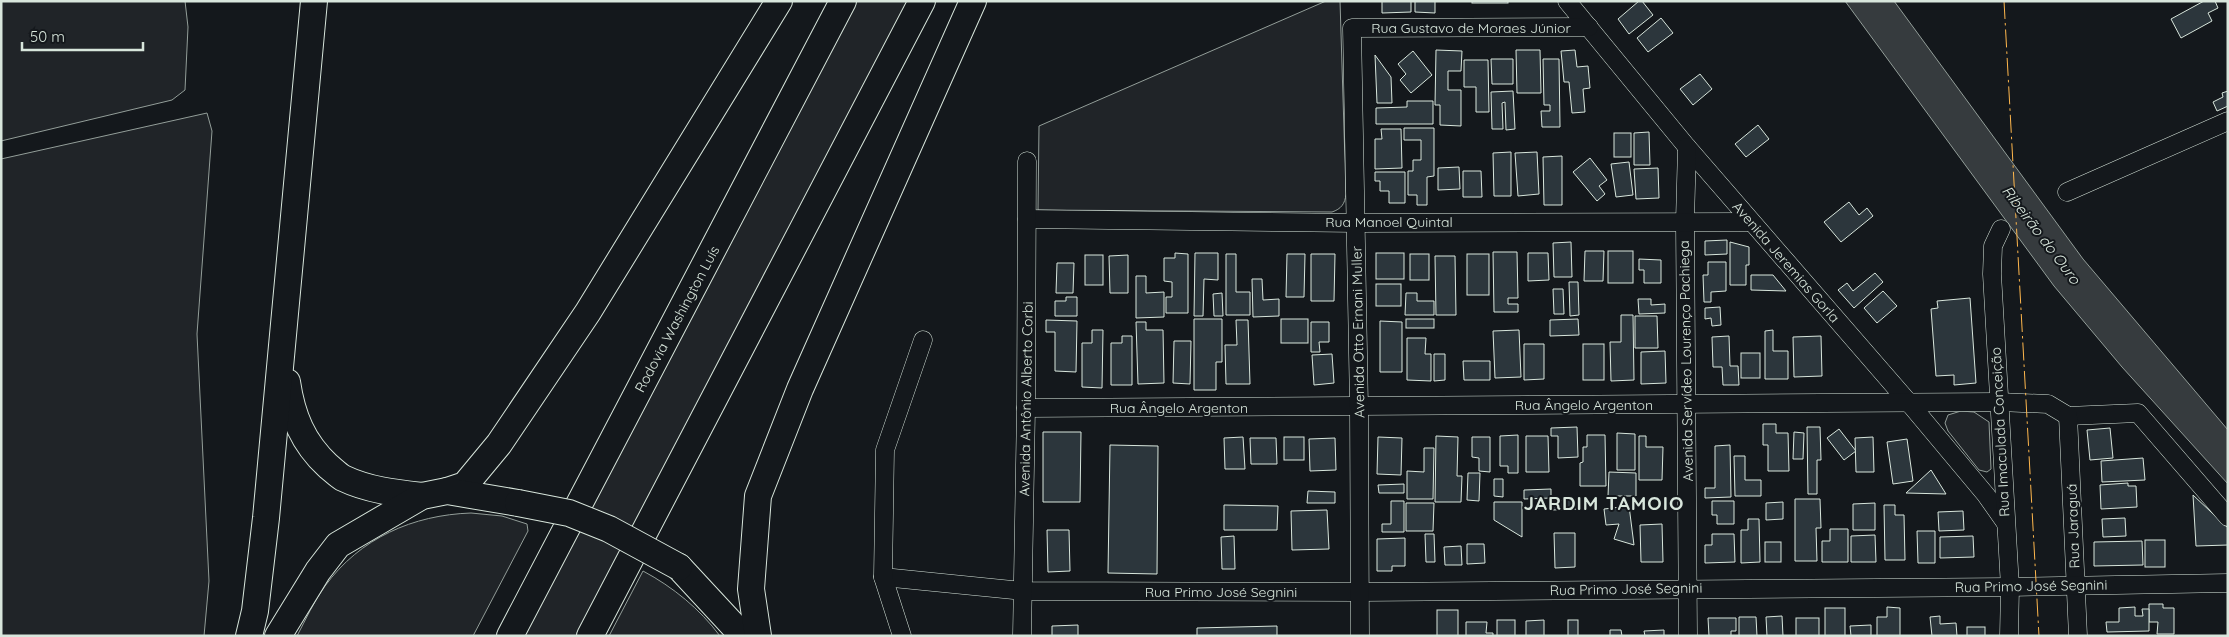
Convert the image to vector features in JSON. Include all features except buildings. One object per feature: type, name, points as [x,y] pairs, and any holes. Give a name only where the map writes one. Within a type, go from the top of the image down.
[{"type":"highway","points":[[249,636],[255,611],[266,518],[314,1]]},
{"type":"highway","points":[[282,353],[291,405],[300,432],[314,453],[342,477],[385,492],[422,496],[465,485],[499,444],[588,312],[779,1]]},
{"type":"highway","name":"Rodovia Washington Luís","points":[[510,636],[843,1]]},
{"type":"highway","points":[[590,636],[922,1]]},
{"type":"highway","points":[[758,636],[751,589],[758,496],[800,390],[973,1]]},
{"type":"highway","points":[[447,491],[569,513],[609,528],[679,567],[743,636]]},
{"type":"highway","points":[[278,636],[318,571],[338,545],[422,496]]},
{"type":"street","name":"Avenida Jeremias Gorla","points":[[1567,1],[1687,147],[1910,404],[1986,495],[2005,522]]},
{"type":"street","name":"Rua Gustavo de Moraes Júnior","points":[[1352,28],[1589,27]]},
{"type":"street","name":"Avenida Otto Ernani Muller","points":[[1352,28],[1359,407],[1360,636]]},
{"type":"street","points":[[2067,192],[2228,121]]},
{"type":"street","name":"Avenida Servídeo Lourenço Pachiega","points":[[1687,147],[1685,220],[1688,405],[1688,636]]},
{"type":"street","name":"Avenida Antônio Alberto Corbi","points":[[1022,636],[1026,408],[1027,161]]},
{"type":"street","name":"Rua Manoel Quintal","points":[[1027,219],[1356,223],[1685,220],[1751,222]]},
{"type":"street","name":"Rua Imaculada Conceição","points":[[2001,229],[1993,246],[1992,274],[2010,587],[2009,636]]},
{"type":"street","points":[[902,636],[883,576],[885,450],[923,340]]},
{"type":"street","name":"Rua Ângelo Argenton","points":[[1026,408],[1999,402],[2048,404],[2068,416]]},
{"type":"street","points":[[2068,416],[2138,413],[2228,517]]},
{"type":"street","name":"Rua Jaraguá","points":[[2068,416],[2078,636]]},
{"type":"street","name":"Rua Primo José Segnini","points":[[883,576],[1023,591],[1360,592],[2010,587],[2228,583]]},
{"type":"shaded area","points":[[1,1],[185,1],[188,27],[185,90],[172,100],[1,141]]},
{"type":"shaded area","points":[[853,1],[913,1],[580,636],[522,636]]},
{"type":"shaded area","points":[[1326,1],[1340,1],[1346,194],[1344,203],[1338,209],[1332,212],[1038,210],[1039,126]]},
{"type":"shaded area","points":[[207,113],[212,131],[197,334],[209,581],[204,636],[1,636],[1,159]]},
{"type":"shaded area","points":[[1961,411],[1974,412],[1989,422],[1991,469],[1987,472],[1979,470],[1948,431],[1945,423],[1948,415]]},
{"type":"shaded area","points":[[471,513],[502,516],[527,524],[528,531],[473,636],[297,636],[325,586],[339,569],[371,542],[389,532],[429,518]]},
{"type":"shaded area","points":[[643,571],[685,599],[720,636],[609,636]]},
{"type":"water","name":"Ribeirão do Ouro","points":[[1845,1],[1894,1],[2083,259],[2228,430],[2228,484],[2122,367],[2054,286]]},
{"type":"power","points":[[2004,1],[2039,636]]},
{"type":"district","name":"JARDIM TAMOIO","points":[[1604,503]]}]
